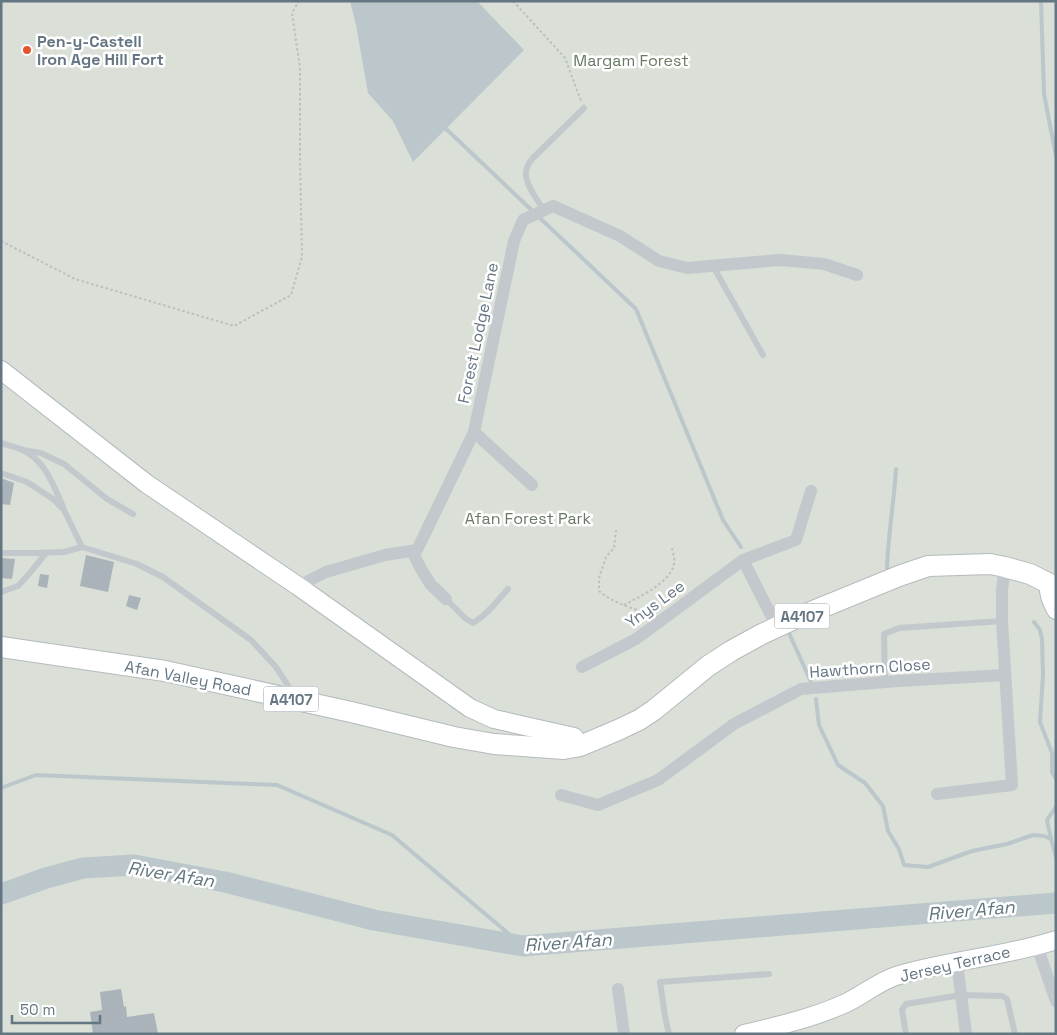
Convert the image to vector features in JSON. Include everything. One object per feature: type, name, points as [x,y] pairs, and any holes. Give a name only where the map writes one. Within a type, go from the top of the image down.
[{"type":"main road","points":[[1,370],[147,484],[298,586],[470,708],[494,719],[574,737],[580,746]]},
{"type":"main road","name":"A4107","points":[[580,746],[639,720],[708,666],[731,651],[777,627],[899,576],[928,566],[990,564],[1030,574],[1052,585]]},
{"type":"main road","points":[[1052,585],[1048,591],[1056,610]]},
{"type":"main road","name":"Afan Valley Road","points":[[1,647],[164,671],[454,737],[494,744],[564,749],[580,746]]},
{"type":"main road","name":"Jersey Terrace","points":[[744,1034],[795,1022],[845,1003],[894,977],[1037,946],[1056,940]]},
{"type":"street","points":[[538,213],[553,206],[620,236],[659,260],[687,268],[780,260],[824,264],[857,275]]},
{"type":"street","name":"Forest Lodge Lane","points":[[412,551],[417,550],[474,432],[514,241],[524,220],[538,213]]},
{"type":"street","points":[[474,432],[532,485]]},
{"type":"street","name":"Ynys Lee","points":[[582,667],[636,639],[743,560],[796,540],[811,491]]},
{"type":"street","points":[[298,586],[326,572],[385,555],[412,551],[431,584],[446,599]]},
{"type":"street","points":[[743,560],[777,627]]},
{"type":"street","points":[[937,794],[1012,785],[1002,621],[1002,590],[1005,567]]},
{"type":"street","name":"Hawthorn Close","points":[[561,795],[598,805],[658,780],[734,724],[801,689],[1005,675]]},
{"type":"street","points":[[1037,946],[1056,1002]]},
{"type":"street","points":[[957,962],[966,1034]]},
{"type":"street","points":[[618,990],[624,1034]]},
{"type":"lane","points":[[538,213],[526,174],[527,166],[584,108]]},
{"type":"lane","points":[[713,266],[763,355]]},
{"type":"lane","points":[[1,443],[22,450],[41,453],[64,464],[107,499],[133,514]]},
{"type":"lane","points":[[22,450],[42,464],[53,482],[82,547]]},
{"type":"lane","points":[[1,473],[27,482],[64,510]]},
{"type":"lane","points":[[1,553],[64,552],[82,547],[137,564],[163,577],[251,640],[276,667],[297,700]]},
{"type":"lane","points":[[1,592],[18,586],[46,553]]},
{"type":"lane","points":[[446,599],[465,618],[473,623],[492,608],[508,589]]},
{"type":"lane","points":[[885,682],[884,634],[899,628],[1002,621]]},
{"type":"lane","points":[[669,1034],[664,1016],[660,982],[769,974]]},
{"type":"lane","points":[[906,1034],[902,1010],[906,1004],[961,995],[1002,996],[1007,999],[1015,1034]]},
{"type":"path","points":[[1,241],[75,280],[234,326],[291,295],[302,257],[300,68],[292,13],[299,1]]},
{"type":"path","points":[[513,1],[565,58],[584,108]]},
{"type":"path","points":[[616,530],[614,548],[606,557],[599,578],[599,591],[606,597],[624,606],[663,619]]},
{"type":"path","points":[[624,606],[671,574],[674,563],[672,548]]},
{"type":"green space","name":"Afan Forest Park","points":[[1,1],[1056,1],[1056,1034],[1,1034]]},
{"type":"shaded area","points":[[350,1],[477,1],[524,50],[413,162],[393,121],[368,93]]},
{"type":"building","points":[[1,478],[14,483],[10,505],[1,504]]},
{"type":"building","points":[[86,555],[114,562],[108,592],[80,586]]},
{"type":"building","points":[[1,558],[15,559],[12,579],[1,578]]},
{"type":"building","points":[[40,574],[49,575],[47,588],[38,586]]},
{"type":"building","points":[[129,595],[141,598],[137,610],[126,606]]},
{"type":"building","points":[[121,989],[127,1017],[154,1013],[158,1034],[93,1034],[90,1012],[102,1010],[100,992]]},
{"type":"waterway","points":[[1041,1],[1044,94],[1056,156]]},
{"type":"waterway","points":[[443,126],[636,309],[723,520],[741,547]]},
{"type":"waterway","points":[[887,568],[896,469]]},
{"type":"waterway","points":[[1034,622],[1040,630],[1042,639],[1043,675],[1040,722],[1052,753],[1052,772],[1056,779]]},
{"type":"waterway","points":[[789,633],[811,682]]},
{"type":"waterway","points":[[816,699],[819,725],[838,765],[865,783],[883,806],[888,831],[899,849],[904,865],[928,867],[972,851],[1007,844],[1033,835],[1051,839],[1056,857]]},
{"type":"waterway","points":[[1,788],[36,775],[277,785],[392,835],[523,946]]},
{"type":"waterway","points":[[1051,839],[1047,820],[1056,807]]},
{"type":"waterway","name":"River Afan","points":[[1,894],[46,878],[83,868],[134,865],[225,882],[374,920],[523,946],[1056,903]]},
{"type":"place","name":"Pen-y-Castell Iron Age Hill Fort","points":[[27,50]]},
{"type":"park label","name":"Margam Forest","points":[[631,60]]}]
